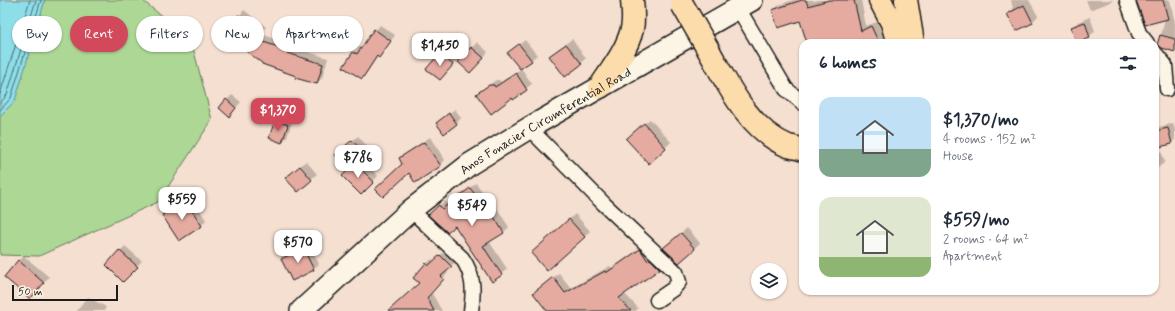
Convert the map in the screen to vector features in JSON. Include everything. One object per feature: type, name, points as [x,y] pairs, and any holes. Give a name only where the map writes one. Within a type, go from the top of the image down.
[{"type":"main road","points":[[600,87],[628,42],[632,27],[632,0]]},
{"type":"main road","points":[[880,0],[892,23],[904,39]]},
{"type":"main road","points":[[905,39],[906,0]]},
{"type":"main road","points":[[686,1],[715,47],[766,112],[779,124],[799,133]]},
{"type":"main road","name":"Anos Fonacier Circumferential Road","points":[[301,311],[411,210],[470,164],[529,128],[745,4]]},
{"type":"main road","points":[[715,47],[739,102],[755,122],[771,136],[788,146],[799,149]]},
{"type":"street","points":[[1127,0],[1139,33],[1144,39]]},
{"type":"street","points":[[745,4],[786,89],[799,100]]},
{"type":"street","points":[[1159,58],[1164,65],[1167,89]]},
{"type":"street","points":[[529,128],[604,204],[676,272],[678,282],[676,285],[673,289],[657,300]]},
{"type":"street","points":[[411,210],[462,258],[468,266],[472,276],[471,311]]},
{"type":"green space","points":[[0,0],[142,0],[162,16],[136,16],[136,52],[194,52],[212,120],[158,202],[39,256],[0,255]]},
{"type":"water","points":[[0,0],[45,0],[40,16],[12,16],[12,52],[30,52],[15,101],[0,116]]},
{"type":"building","points":[[802,0],[806,0],[808,6],[829,0],[854,0],[861,31],[871,26],[877,39],[806,39],[800,21],[778,28],[772,10]]},
{"type":"building","points":[[1136,0],[1163,0],[1168,19],[1145,25]]},
{"type":"building","points":[[1024,5],[1033,23],[1016,31],[1007,14]]},
{"type":"building","points":[[1085,22],[1090,38],[1075,39],[1071,27]]},
{"type":"building","points":[[374,29],[391,41],[379,58],[377,56],[362,79],[343,67],[353,52],[357,54],[358,52],[363,52],[363,45]]},
{"type":"building","points":[[1160,35],[1175,39],[1175,52],[1159,46]]},
{"type":"building","points":[[264,42],[272,45],[272,52],[287,52],[323,64],[317,84],[295,78],[296,76],[262,63],[247,52],[264,52]]},
{"type":"building","points":[[519,44],[532,61],[520,69],[507,53]]},
{"type":"building","points":[[566,44],[582,64],[565,77],[549,56]]},
{"type":"building","points":[[471,47],[484,58],[470,73],[458,62]]},
{"type":"building","points":[[440,53],[453,65],[440,80],[426,69]]},
{"type":"building","points":[[516,73],[527,90],[513,100],[512,98],[491,114],[476,94],[489,85],[494,85],[495,87]]},
{"type":"building","points":[[226,99],[236,108],[229,117],[219,108]]},
{"type":"building","points":[[449,113],[457,124],[444,134],[436,123]]},
{"type":"building","points":[[275,120],[288,125],[282,143],[269,138]]},
{"type":"building","points":[[644,123],[666,148],[649,164],[626,139]]},
{"type":"building","points":[[1168,128],[1172,144],[1159,147],[1159,130]]},
{"type":"building","points":[[352,140],[363,152],[346,167],[335,155]]},
{"type":"building","points":[[424,142],[441,166],[415,183],[409,173],[383,197],[375,189],[402,164],[399,158]]},
{"type":"building","points":[[355,163],[374,182],[361,195],[342,176]]},
{"type":"building","points":[[300,166],[312,180],[298,192],[285,178]]},
{"type":"building","points":[[470,188],[487,210],[489,209],[504,233],[483,246],[502,275],[492,282],[455,226],[447,232],[428,215],[439,205],[442,209]]},
{"type":"building","points":[[186,201],[202,226],[179,241],[162,215]]},
{"type":"building","points":[[569,219],[585,237],[547,271],[531,253]]},
{"type":"building","points":[[681,233],[695,249],[679,263],[663,248]]},
{"type":"building","points":[[303,248],[314,270],[292,281],[281,259]]},
{"type":"building","points":[[640,249],[648,261],[650,259],[660,269],[619,298],[631,311],[547,311],[533,293],[553,277],[565,293],[605,271],[606,273]]},
{"type":"building","points":[[119,250],[138,267],[123,282],[106,265]]},
{"type":"building","points":[[440,255],[452,267],[441,276],[444,279],[427,298],[434,311],[388,311],[419,283],[413,278],[426,263],[428,266]]},
{"type":"building","points":[[18,260],[44,283],[30,299],[4,277]]}]
